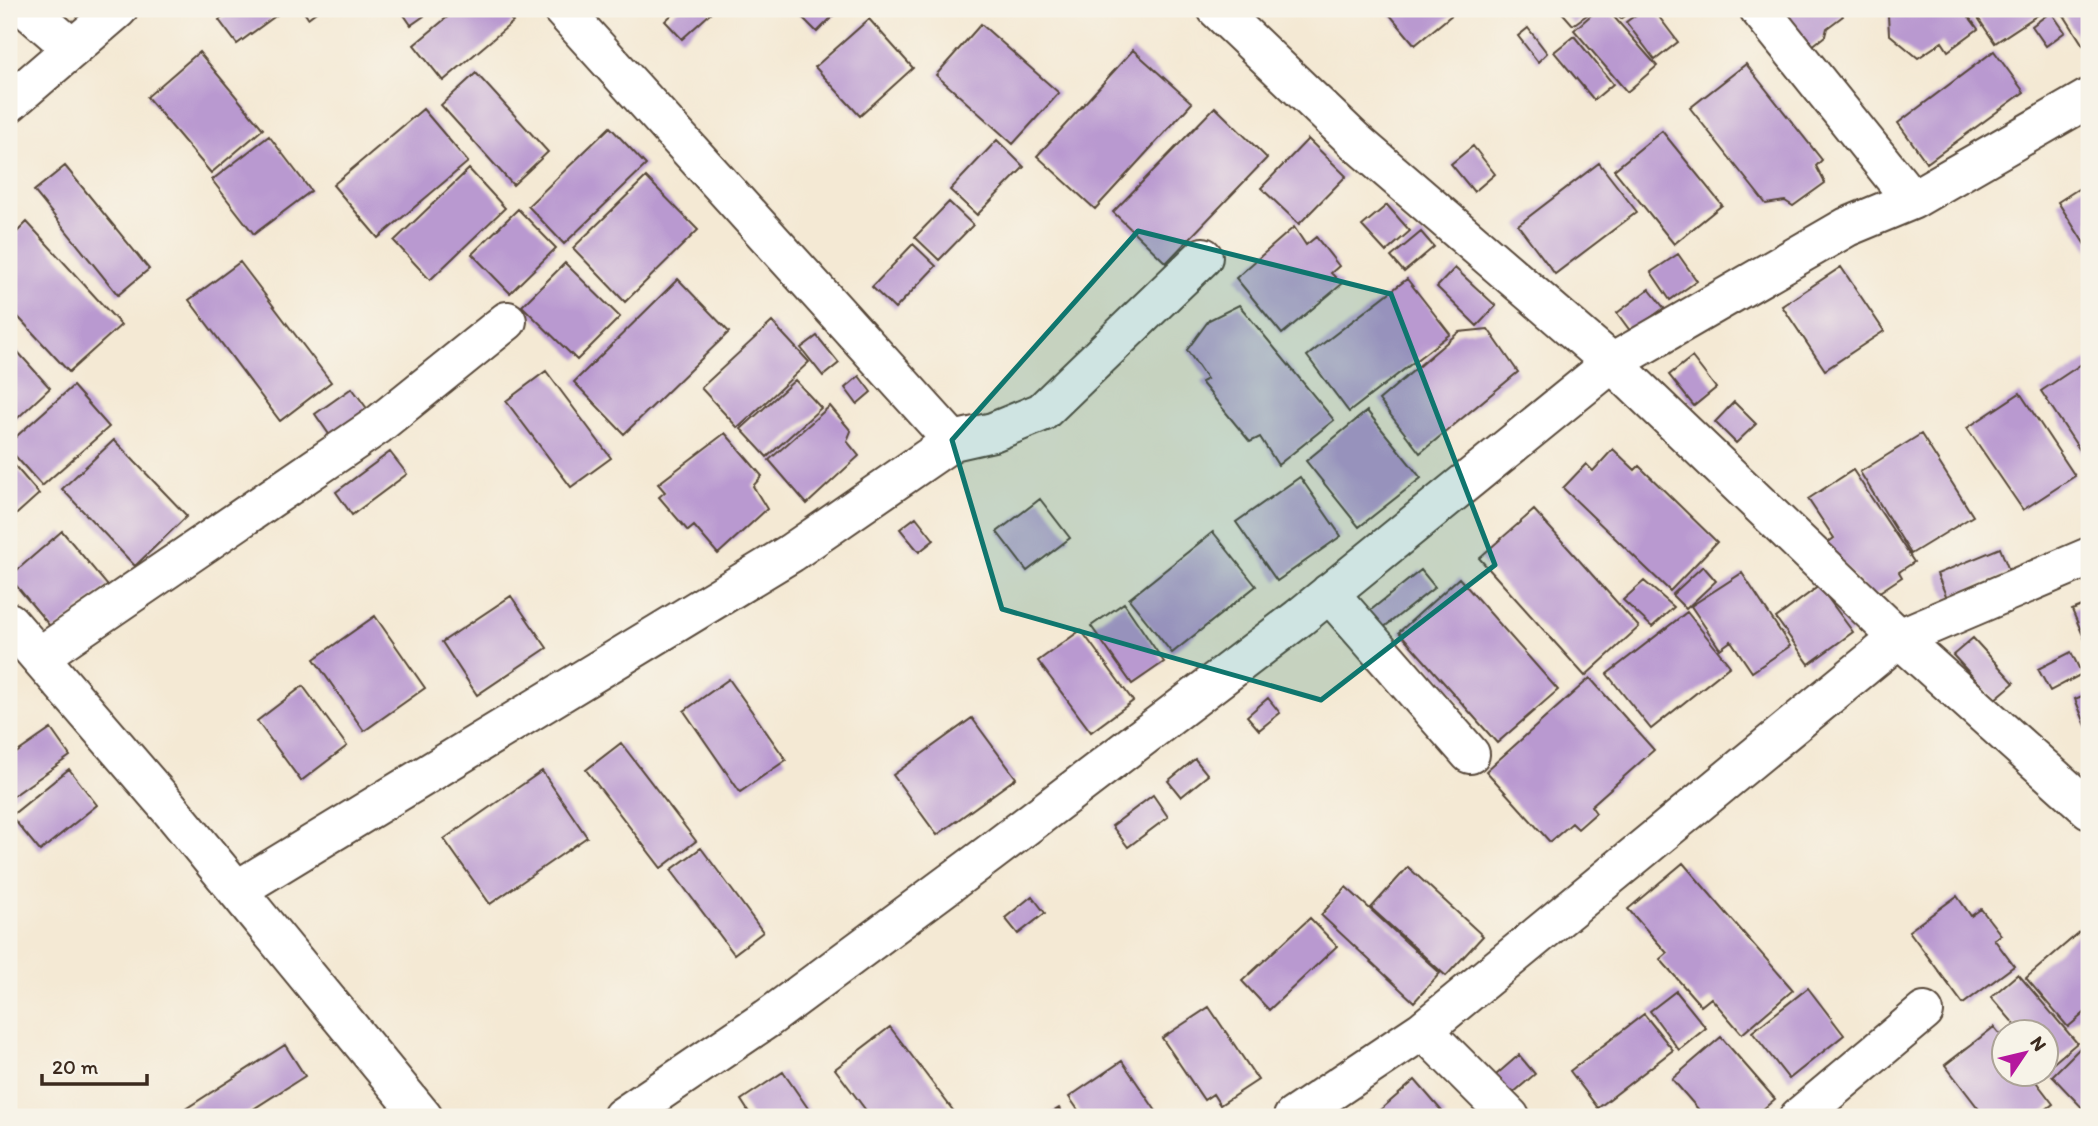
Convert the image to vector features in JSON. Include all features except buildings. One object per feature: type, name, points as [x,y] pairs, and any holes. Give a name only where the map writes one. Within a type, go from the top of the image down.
[{"type":"street","points":[[27,9],[71,47]]},
{"type":"street","points":[[9,103],[118,9]]},
{"type":"street","points":[[562,9],[953,441]]},
{"type":"street","points":[[1217,9],[1355,141],[1612,363],[1899,638],[2089,809]]},
{"type":"street","points":[[1759,9],[1912,201]]},
{"type":"street","points":[[622,1117],[768,1018],[967,871],[1329,593],[1612,363],[1847,227],[1912,201],[2089,98]]},
{"type":"street","points":[[237,890],[791,552],[953,441],[993,432],[1042,412],[1203,257]]},
{"type":"street","points":[[40,656],[378,425],[507,321]]},
{"type":"street","points":[[1293,1117],[1423,1030],[1899,638],[2089,558]]},
{"type":"street","points":[[1329,593],[1470,754]]},
{"type":"street","points":[[9,622],[237,890],[423,1117]]},
{"type":"street","points":[[1799,1117],[1924,1012]]},
{"type":"street","points":[[1423,1030],[1510,1117]]},
{"type":"highlighted area","points":[[1138,231],[1391,294],[1495,565],[1321,700],[1002,609],[952,440]]}]
